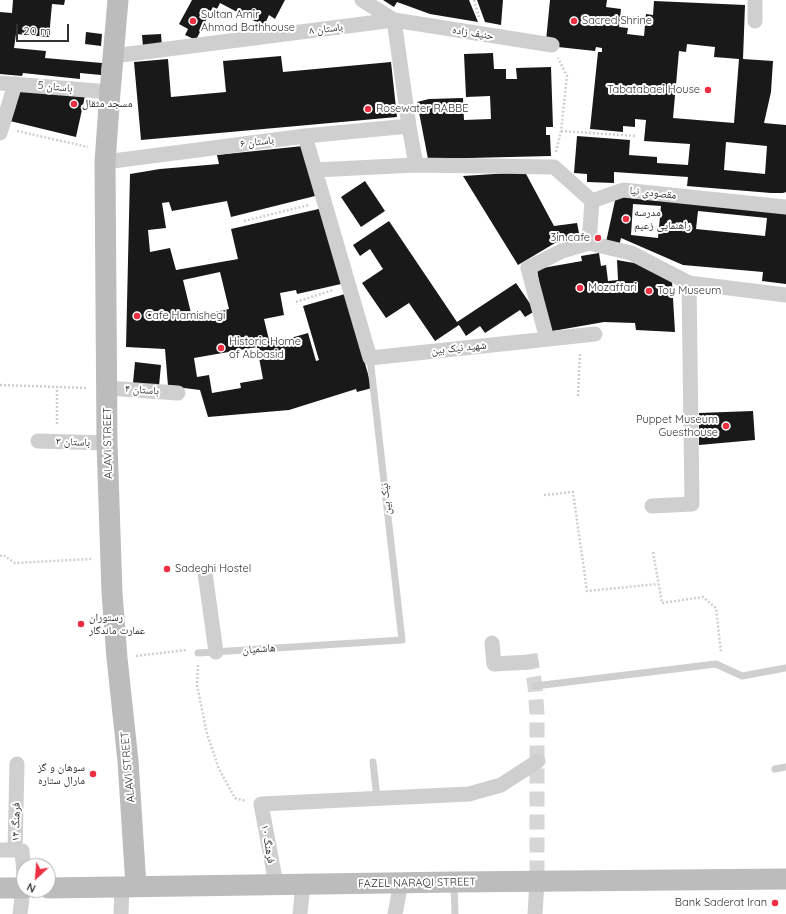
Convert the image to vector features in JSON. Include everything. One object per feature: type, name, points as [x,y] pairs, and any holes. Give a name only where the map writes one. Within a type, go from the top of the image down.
[{"type":"main road","name":"ALAVI STREET","points":[[118,0],[106,157],[107,443],[110,558],[117,658],[128,761],[129,886]]},
{"type":"main road","name":"FAZEL NARAQI STREET","points":[[56,888],[786,879]]},
{"type":"main road","points":[[0,888],[16,885]]},
{"type":"street","points":[[362,0],[394,20],[416,165]]},
{"type":"street","points":[[755,0],[755,21]]},
{"type":"street","name":"باستان ۸","points":[[113,56],[394,20]]},
{"type":"street","name":"حنیف زاده","points":[[394,20],[552,46]]},
{"type":"street","points":[[1,130],[7,84]]},
{"type":"street","name":"باستان 5","points":[[7,84],[110,92]]},
{"type":"street","name":"باستان ۶","points":[[106,157],[409,126]]},
{"type":"street","points":[[305,136],[370,358]]},
{"type":"street","points":[[315,170],[416,165],[554,167],[592,201],[589,243]]},
{"type":"street","name":"مقصودی نیا","points":[[592,201],[623,190],[786,207]]},
{"type":"street","points":[[547,339],[528,268],[562,251],[589,243],[631,253],[689,283],[786,295]]},
{"type":"street","points":[[652,506],[692,504],[689,283]]},
{"type":"street","name":"شهید نیک بین","points":[[370,358],[588,334]]},
{"type":"street","name":"باستان ۴","points":[[107,388],[178,393]]},
{"type":"street","name":"باستان ۳","points":[[38,441],[107,443]]},
{"type":"street","points":[[205,573],[216,652]]},
{"type":"street","points":[[492,643],[494,664],[531,662]]},
{"type":"street","points":[[261,804],[469,794],[501,785],[538,761]]},
{"type":"street","name":"فرهنگ ۱۴","points":[[17,764],[15,850],[22,851],[22,858]]},
{"type":"street","name":"فرهنگ ۱۰","points":[[261,804],[276,884]]},
{"type":"street","points":[[0,850],[15,850]]},
{"type":"street","points":[[535,914],[537,882]]},
{"type":"street","points":[[395,914],[402,883]]},
{"type":"street","points":[[300,914],[303,884]]},
{"type":"street","points":[[121,914],[129,886]]},
{"type":"street","points":[[20,914],[22,898]]},
{"type":"lane","name":"نیک بین","points":[[370,358],[402,640]]},
{"type":"lane","name":"هاشمیان","points":[[198,653],[402,640]]},
{"type":"lane","points":[[535,686],[716,664],[742,676],[786,668]]},
{"type":"lane","points":[[373,762],[378,798]]},
{"type":"lane","points":[[775,769],[786,767]]},
{"type":"lane","points":[[454,882],[455,914]]},
{"type":"path","points":[[552,46],[567,76],[561,132],[554,167]]},
{"type":"path","points":[[1,130],[106,157]]},
{"type":"path","points":[[561,132],[636,136]]},
{"type":"path","points":[[244,222],[324,201]]},
{"type":"path","points":[[296,302],[349,284]]},
{"type":"path","points":[[578,396],[588,334]]},
{"type":"path","points":[[0,385],[107,388]]},
{"type":"path","points":[[57,386],[57,424]]},
{"type":"path","points":[[544,495],[573,492],[587,591],[658,584]]},
{"type":"path","points":[[653,552],[662,603],[703,597],[716,608],[722,667]]},
{"type":"path","points":[[0,556],[3,555],[15,563],[110,558]]},
{"type":"path","points":[[117,658],[190,650],[198,653],[197,685],[207,734],[219,769],[235,798],[261,804]]},
{"type":"building","points":[[13,0],[65,0],[64,5],[52,4],[49,37],[16,34],[14,48],[46,51],[45,58],[102,63],[101,75],[80,73],[80,79],[23,73],[22,76],[0,74],[0,12],[12,13]]},
{"type":"building","name":"Sultan Amir Ahmad Bathhouse","points":[[192,0],[285,0],[275,19],[269,15],[264,26],[220,3],[217,9],[213,7],[210,12],[202,8],[199,14],[207,18],[196,40],[185,35],[188,29],[179,24]]},
{"type":"building","points":[[383,0],[469,0],[478,22],[430,14],[397,2],[394,7]]},
{"type":"building","points":[[477,0],[503,0],[501,25],[485,22]]},
{"type":"building","points":[[550,0],[607,0],[606,7],[621,9],[619,27],[628,28],[627,34],[644,36],[646,14],[653,15],[654,1],[745,5],[743,59],[773,61],[771,92],[764,123],[786,125],[786,192],[771,193],[687,186],[688,177],[614,172],[614,183],[587,182],[587,174],[574,173],[577,136],[630,140],[629,155],[657,157],[657,163],[688,165],[690,144],[644,141],[646,120],[635,119],[635,127],[623,126],[623,132],[590,129],[598,52],[602,52],[602,48],[596,47],[595,51],[558,47],[546,41]],"holes":[[[687,44],[715,47],[714,57],[739,59],[734,123],[673,118],[679,51],[686,52]],[[726,142],[767,146],[765,174],[724,170]]]},
{"type":"building","points":[[86,32],[102,34],[101,46],[85,44]]},
{"type":"building","points":[[161,34],[162,46],[143,47],[142,35]]},
{"type":"building","points":[[493,53],[494,69],[506,69],[506,79],[517,79],[516,68],[551,67],[553,127],[546,127],[546,135],[550,135],[551,156],[428,159],[417,102],[429,99],[463,98],[464,120],[491,119],[490,96],[466,97],[464,54]]},
{"type":"building","points":[[281,56],[283,72],[391,62],[397,117],[141,140],[134,62],[168,59],[171,97],[226,92],[223,61]]},
{"type":"building","points":[[21,88],[85,96],[76,137],[10,121]]},
{"type":"building","points":[[303,146],[319,195],[231,217],[227,201],[172,211],[169,202],[162,203],[166,228],[148,230],[150,252],[170,248],[176,270],[238,259],[231,229],[323,208],[341,284],[297,294],[296,290],[280,293],[284,315],[264,319],[270,344],[308,333],[316,361],[319,360],[303,306],[345,294],[372,388],[357,392],[356,389],[289,410],[208,417],[200,390],[168,386],[165,349],[126,347],[130,174],[160,169],[219,164],[217,155]],"holes":[[[220,272],[229,309],[192,317],[183,280]],[[257,347],[263,379],[240,383],[241,388],[212,393],[209,375],[197,377],[194,358]]]},
{"type":"building","points":[[525,172],[554,226],[577,223],[580,238],[555,243],[518,265],[463,176]]},
{"type":"building","points":[[365,181],[385,211],[361,227],[341,197]]},
{"type":"building","points":[[616,196],[786,212],[786,284],[762,281],[763,272],[683,265],[621,238],[619,246],[606,242]],"holes":[[[633,204],[661,206],[658,238],[631,235]],[[698,211],[767,218],[765,236],[696,229]]]},
{"type":"building","points":[[389,221],[457,322],[516,283],[535,311],[525,317],[520,310],[485,333],[480,326],[466,336],[459,325],[435,341],[409,303],[386,318],[362,283],[383,269],[370,249],[360,256],[353,245]]},
{"type":"building","points":[[599,253],[601,266],[606,265],[608,281],[618,280],[617,260],[651,266],[672,281],[675,332],[636,330],[635,323],[604,322],[547,332],[537,269],[582,261],[581,256]]},
{"type":"building","points":[[135,362],[161,365],[159,386],[133,383]]},
{"type":"building","name":"Puppet Museum Guesthouse","points":[[753,411],[755,440],[699,445],[699,413]]},
{"type":"tunnel","points":[[530,654],[535,686],[537,714],[537,882]]},
{"type":"place","name":"Sultan Amir Ahmad Bathhouse","points":[[193,21]]},
{"type":"place","name":"Sacred Shrine","points":[[574,21]]},
{"type":"place","name":"Tabatabaei House","points":[[708,90]]},
{"type":"place","name":"مسجد مثقال","points":[[74,104]]},
{"type":"place","name":"Rosewater RABBE","points":[[368,109]]},
{"type":"place","name":"مدرسه راهنمایی زعیم","points":[[626,219]]},
{"type":"place","name":"3in cafe","points":[[598,238]]},
{"type":"place","name":"Mozaffari","points":[[580,288]]},
{"type":"place","name":"Toy Museum","points":[[649,291]]},
{"type":"place","name":"Cafe Hamishegi","points":[[137,316]]},
{"type":"place","name":"Historic Home of Abbasid","points":[[221,348]]},
{"type":"place","name":"Puppet Museum Guesthouse","points":[[726,426]]},
{"type":"place","name":"Sadeghi Hostel","points":[[167,569]]},
{"type":"place","name":"رستوران عمارت ماندگار","points":[[81,624]]},
{"type":"place","name":"سوهان و گز مارال ستاره","points":[[93,774]]},
{"type":"place","name":"Bank Saderat Iran","points":[[775,903]]}]
